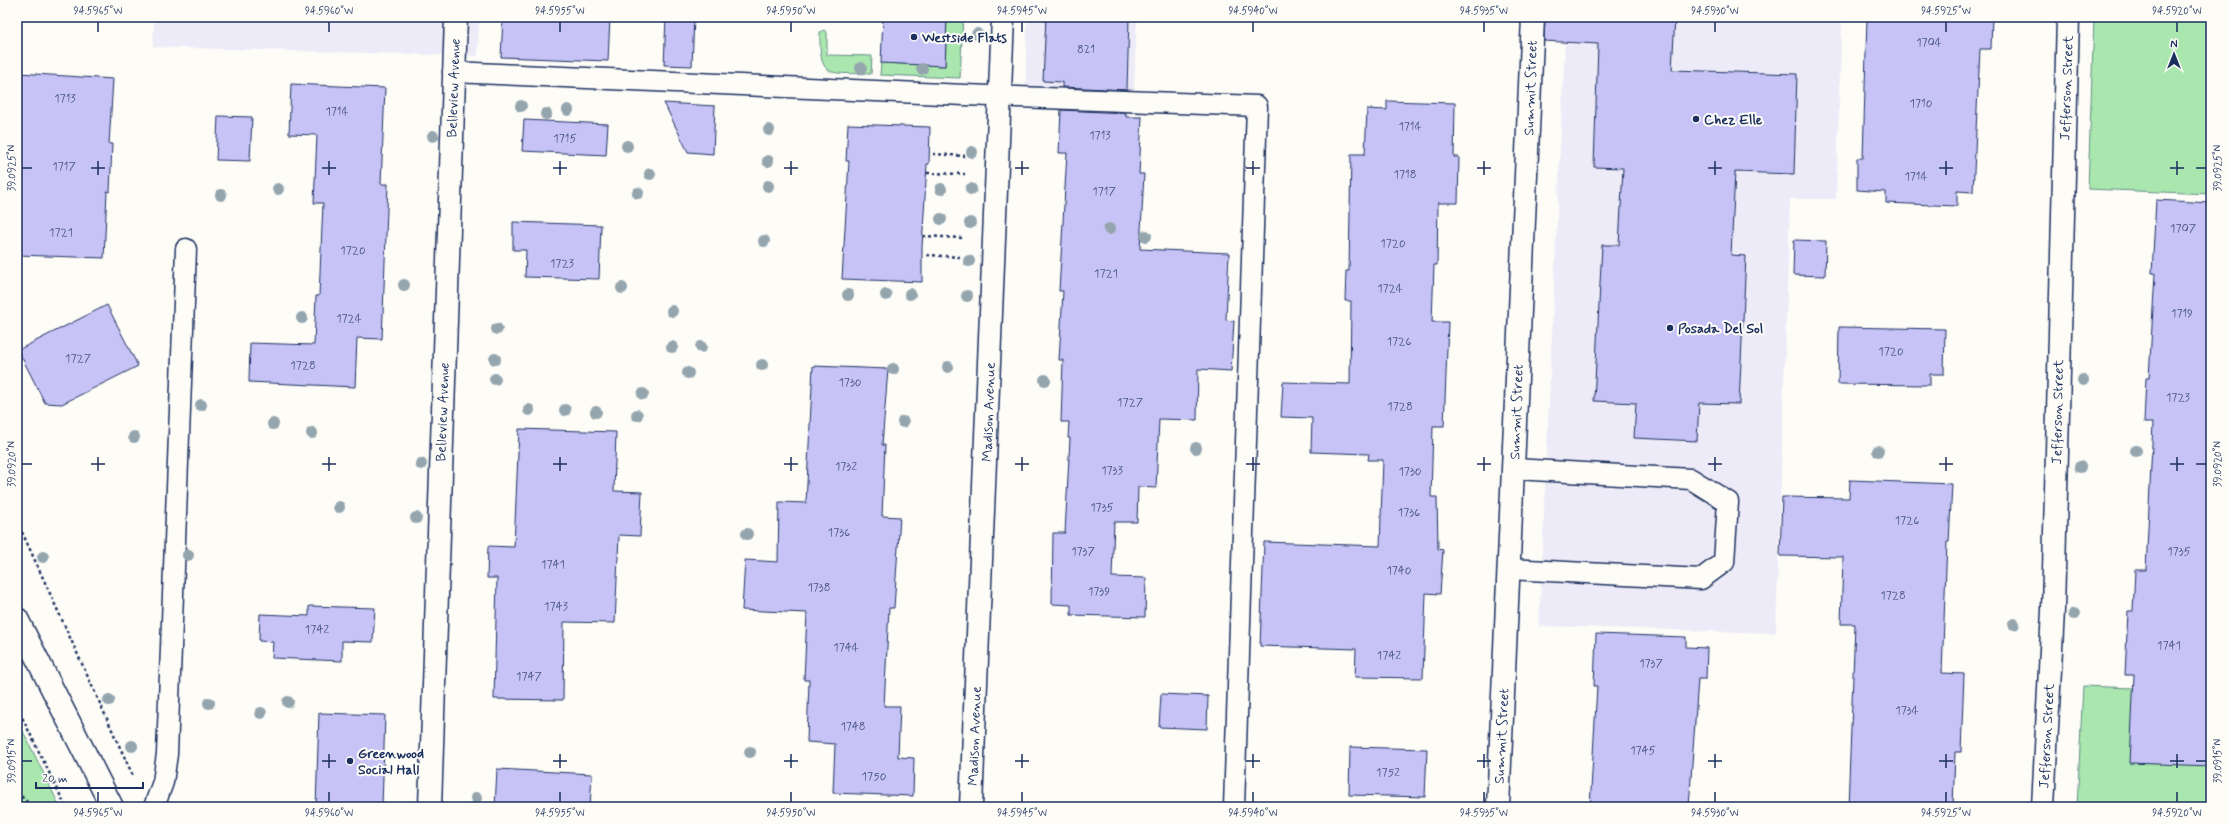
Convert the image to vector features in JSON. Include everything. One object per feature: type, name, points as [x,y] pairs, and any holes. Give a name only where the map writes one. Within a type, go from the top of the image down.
[{"type":"street","name":"Belleview Avenue","points":[[430,807],[456,17]]},
{"type":"street","name":"Madison Avenue","points":[[971,807],[1001,97],[1003,17]]},
{"type":"street","name":"Summit Street","points":[[1498,807],[1533,17]]},
{"type":"street","name":"Jefferson Street","points":[[2042,807],[2053,610],[2068,17]]},
{"type":"street","points":[[17,619],[112,807]]},
{"type":"lane","points":[[453,72],[1001,97],[1257,106],[1234,807]]},
{"type":"lane","points":[[154,807],[163,782],[167,754],[186,249]]},
{"type":"lane","points":[[1508,569],[1701,579],[1724,562],[1728,502],[1691,479],[1513,469]]},
{"type":"path","points":[[933,154],[965,156]]},
{"type":"path","points":[[927,172],[964,174]]},
{"type":"path","points":[[923,236],[962,238]]},
{"type":"path","points":[[927,255],[961,257]]},
{"type":"path","points":[[17,521],[135,779]]},
{"type":"path","points":[[17,707],[66,807]]},
{"type":"path","points":[[17,792],[32,807]]},
{"type":"shaded area","points":[[154,17],[479,17],[478,56],[153,47]]},
{"type":"shaded area","points":[[1027,17],[1137,17],[1133,114],[1025,109]]},
{"type":"shaded area","points":[[1566,17],[1842,17],[1836,199],[1790,199],[1776,633],[1539,626]]},
{"type":"green space","points":[[947,17],[963,17],[960,78],[880,75],[881,63],[945,66]]},
{"type":"green space","points":[[2094,17],[2211,17],[2211,194],[2088,189]]},
{"type":"green space","points":[[824,30],[827,32],[827,55],[872,56],[871,74],[836,73],[829,71],[822,59],[820,48],[820,32]]},
{"type":"green space","points":[[2083,686],[2211,691],[2211,807],[2077,807]]},
{"type":"green space","points":[[17,719],[60,807],[17,807]]},
{"type":"building","points":[[503,17],[610,17],[608,61],[501,57]]},
{"type":"building","points":[[666,17],[694,17],[692,66],[664,65]]},
{"type":"building","name":"Westside Flats","points":[[883,17],[947,17],[945,66],[881,63]]},
{"type":"building","points":[[1046,17],[1129,17],[1127,90],[1062,87],[1062,82],[1043,81]]},
{"type":"building","points":[[1545,17],[1675,17],[1672,70],[1797,74],[1794,174],[1735,172],[1731,255],[1746,256],[1739,404],[1699,403],[1697,441],[1634,438],[1636,403],[1594,401],[1602,245],[1619,245],[1623,168],[1594,167],[1598,44],[1544,41]]},
{"type":"building","points":[[1867,17],[1992,17],[1991,49],[1980,49],[1973,192],[1957,191],[1957,206],[1886,203],[1886,192],[1857,190],[1857,158],[1863,158]]},
{"type":"building","points":[[19,73],[113,79],[109,144],[112,144],[110,192],[107,191],[104,258],[17,255],[17,112]]},
{"type":"building","points":[[291,84],[385,88],[381,184],[388,184],[382,339],[357,338],[355,387],[249,382],[250,343],[314,345],[316,296],[319,296],[323,203],[314,203],[317,135],[289,134]]},
{"type":"building","points":[[1387,101],[1455,103],[1454,157],[1459,157],[1458,203],[1438,203],[1437,265],[1434,265],[1432,322],[1448,322],[1444,426],[1433,426],[1431,497],[1437,497],[1438,549],[1443,550],[1440,594],[1426,593],[1423,678],[1355,677],[1356,649],[1260,646],[1264,542],[1380,546],[1383,460],[1368,460],[1369,454],[1311,452],[1312,418],[1281,417],[1283,382],[1350,384],[1351,301],[1345,301],[1346,271],[1349,271],[1351,154],[1365,154],[1367,109],[1387,110]]},
{"type":"building","points":[[664,103],[715,106],[713,154],[688,152]]},
{"type":"building","points":[[1061,110],[1126,113],[1126,117],[1142,117],[1139,174],[1144,174],[1140,249],[1229,253],[1226,320],[1234,321],[1231,371],[1198,369],[1197,420],[1159,419],[1156,488],[1138,487],[1137,522],[1114,522],[1112,577],[1146,578],[1145,617],[1071,615],[1071,605],[1052,604],[1053,533],[1065,533],[1070,438],[1068,438],[1069,422],[1061,422],[1063,360],[1059,360],[1063,291],[1059,291],[1067,153],[1059,153]]},
{"type":"building","points":[[218,116],[252,117],[250,161],[216,160]]},
{"type":"building","points":[[524,120],[608,124],[606,155],[522,151]]},
{"type":"building","points":[[848,124],[930,127],[929,164],[927,164],[922,247],[922,282],[842,279],[849,161],[846,161]]},
{"type":"building","points":[[2156,200],[2211,203],[2211,766],[2130,763],[2134,675],[2125,675],[2128,611],[2133,611],[2135,570],[2146,570],[2153,423],[2144,423],[2146,378],[2149,378],[2155,273],[2152,273]]},
{"type":"building","points":[[513,222],[601,225],[599,279],[525,277],[526,250],[513,250]]},
{"type":"building","points":[[1794,240],[1826,241],[1825,276],[1793,275]]},
{"type":"building","points":[[107,305],[138,366],[62,404],[45,403],[18,350]]},
{"type":"building","points":[[1839,327],[1945,329],[1944,374],[1930,374],[1930,385],[1838,384]]},
{"type":"building","points":[[813,366],[888,369],[882,445],[885,445],[882,516],[900,517],[894,608],[889,608],[884,706],[900,706],[898,757],[914,758],[913,796],[833,793],[835,744],[807,742],[809,680],[804,680],[807,613],[742,610],[745,560],[778,562],[779,502],[806,503]]},
{"type":"building","points":[[519,429],[616,432],[614,491],[642,492],[640,536],[619,535],[615,623],[564,622],[563,700],[494,699],[497,578],[487,578],[488,546],[514,547]]},
{"type":"building","points":[[1850,480],[1952,484],[1949,542],[1947,542],[1942,673],[1964,674],[1961,752],[1955,752],[1953,807],[1848,807],[1855,624],[1841,624],[1843,557],[1780,556],[1782,497],[1849,498]]},
{"type":"building","points":[[309,606],[375,608],[373,642],[342,641],[342,661],[272,658],[273,642],[259,641],[260,614],[309,616]]},
{"type":"building","points":[[1596,634],[1686,637],[1686,647],[1707,648],[1706,679],[1698,679],[1689,807],[1590,807],[1597,686],[1594,686]]},
{"type":"building","points":[[1161,694],[1208,696],[1207,729],[1159,727]]},
{"type":"building","name":"Greenwood Social Hall","points":[[319,713],[385,715],[382,807],[316,807]]},
{"type":"building","points":[[1350,747],[1427,749],[1425,797],[1349,795]]},
{"type":"building","points":[[497,769],[592,774],[590,807],[495,807]]},
{"type":"place","name":"Westside Flats","points":[[914,37]]},
{"type":"place","name":"Chez Elle","points":[[1696,119]]},
{"type":"place","name":"Posada Del Sol","points":[[1670,328]]},
{"type":"place","name":"Greenwood Social Hall","points":[[350,761]]}]
